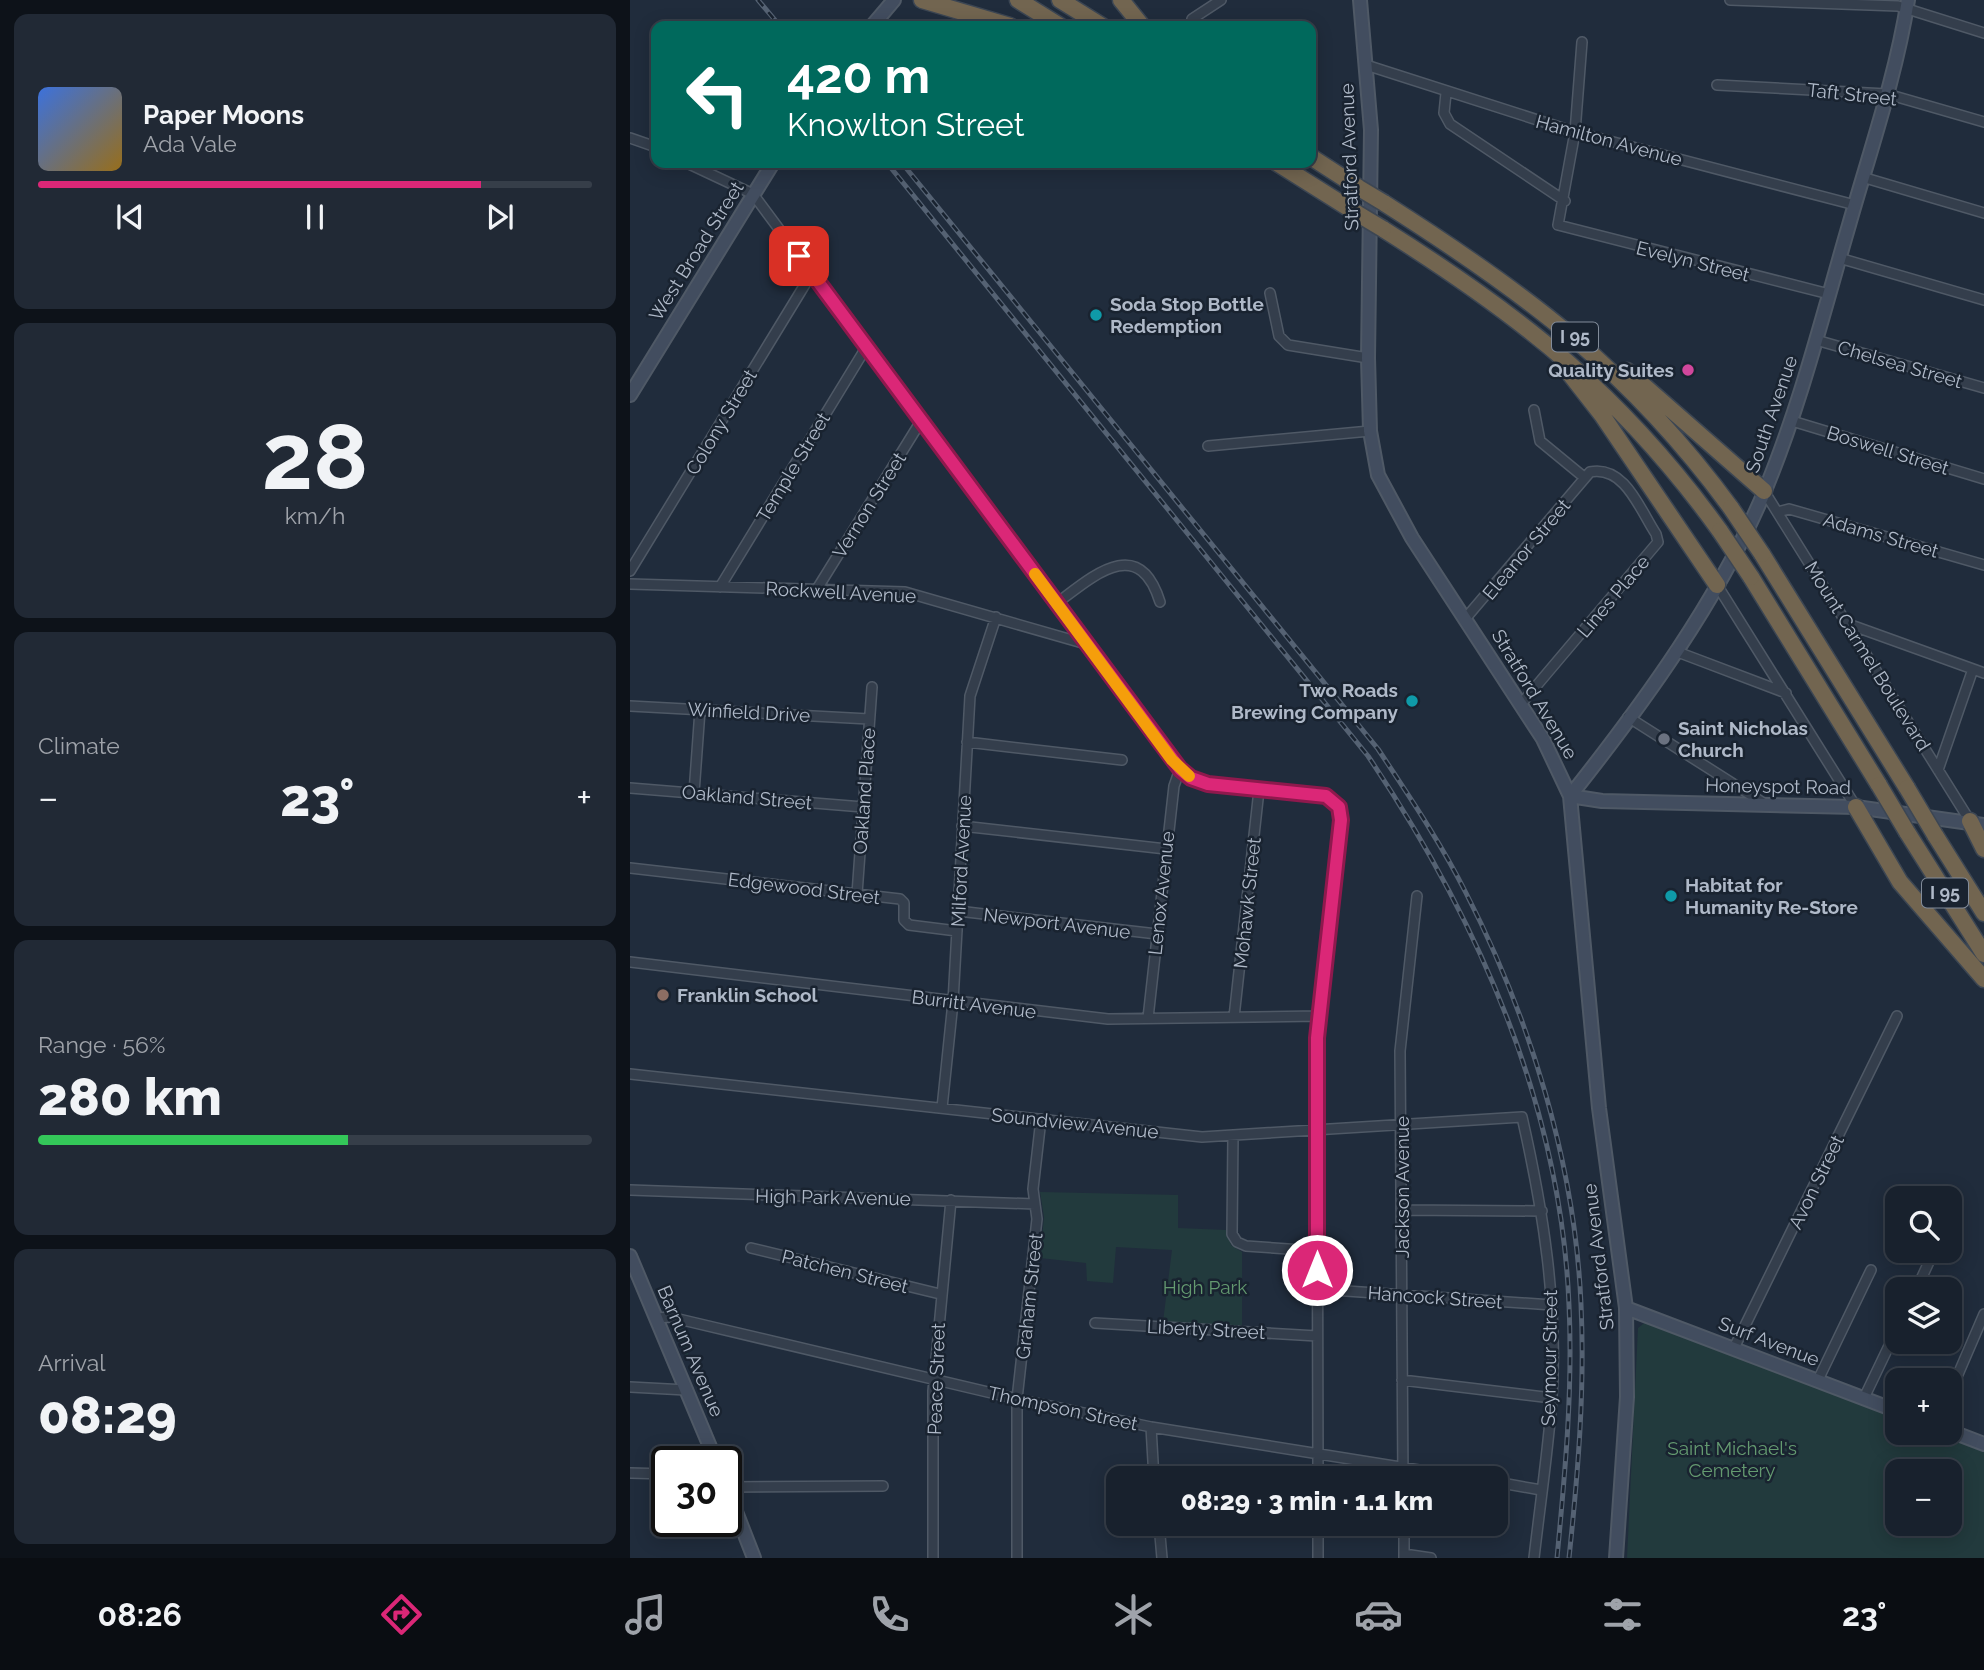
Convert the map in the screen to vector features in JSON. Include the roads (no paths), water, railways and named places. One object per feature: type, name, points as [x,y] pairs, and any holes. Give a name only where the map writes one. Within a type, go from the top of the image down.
[{"type":"highway","points":[[922,0],[993,21]]},
{"type":"highway","points":[[1018,0],[1052,21]]},
{"type":"highway","points":[[1060,0],[1094,21]]},
{"type":"highway","points":[[1121,0],[1138,21]]},
{"type":"highway","name":"I 95","points":[[1316,160],[1519,292],[1564,327],[1627,385],[1685,448],[1762,554],[1984,913]]},
{"type":"highway","name":"I 95","points":[[1285,168],[1501,306],[1556,350],[1608,397],[1665,460],[1720,531],[1751,577],[1984,954]]},
{"type":"highway","points":[[1519,292],[1586,338],[1764,491]]},
{"type":"highway","points":[[1501,306],[1585,391],[1717,585]]},
{"type":"highway","points":[[1856,807],[1871,838],[1907,891],[1984,979]]},
{"type":"highway","points":[[1977,823],[1984,849]]},
{"type":"main road","points":[[876,21],[894,0]]},
{"type":"main road","name":"Stratford Avenue","points":[[1360,0],[1372,167],[1368,358],[1370,431],[1378,475],[1386,495],[1554,758],[1570,796],[1598,1108],[1626,1308],[1627,1397],[1616,1558]]},
{"type":"main road","name":"South Avenue","points":[[1570,796],[1675,650],[1717,585],[1764,491],[1791,421],[1816,340],[1887,94],[1908,4]]},
{"type":"main road","name":"West Broad Street","points":[[630,395],[770,168]]},
{"type":"main road","name":"Honeyspot Road","points":[[1570,796],[1602,801],[1856,807],[1977,823]]},
{"type":"main road","name":"Barnum Avenue","points":[[630,1256],[710,1446]]},
{"type":"main road","name":"Surf Avenue","points":[[1626,1308],[1885,1406]]},
{"type":"main road","points":[[1962,1436],[1984,1444]]},
{"type":"main road","points":[[742,1527],[754,1558]]},
{"type":"street","points":[[1192,19],[1221,0]]},
{"type":"street","points":[[1730,0],[1908,4],[1984,33]]},
{"type":"street","points":[[1446,93],[1444,113],[1450,124],[1565,201],[1575,132],[1582,42]]},
{"type":"street","name":"Hamilton Avenue","points":[[1366,65],[1446,93],[1575,132],[1855,205]]},
{"type":"street","name":"Taft Street","points":[[1717,85],[1887,94],[1984,122]]},
{"type":"street","points":[[630,138],[651,146]]},
{"type":"street","points":[[698,168],[753,194],[1180,769],[1203,783],[1326,796],[1336,803],[1341,820],[1319,1016],[1318,1466]]},
{"type":"street","points":[[1862,177],[1984,213]]},
{"type":"street","name":"Evelyn Street","points":[[1565,201],[1558,226],[1829,294]]},
{"type":"street","points":[[1839,258],[1984,300]]},
{"type":"street","name":"Colony Street","points":[[630,571],[812,273]]},
{"type":"street","points":[[1270,293],[1279,336],[1288,345],[1368,358]]},
{"type":"street","name":"Chelsea Street","points":[[1816,340],[1984,388]]},
{"type":"street","name":"Temple Street","points":[[720,587],[867,346]]},
{"type":"street","points":[[1534,410],[1541,441],[1585,478]]},
{"type":"street","name":"Vernon Street","points":[[817,589],[921,421]]},
{"type":"street","name":"Boswell Street","points":[[1791,421],[1984,479]]},
{"type":"street","points":[[1208,446],[1370,431]]},
{"type":"street","name":"Lines Place","points":[[1521,704],[1658,542],[1656,534],[1620,479],[1610,472],[1598,471],[1585,478]]},
{"type":"street","name":"Eleanor Street","points":[[1465,619],[1585,478]]},
{"type":"street","name":"Mount Carmel Boulevard","points":[[1764,491],[1938,770],[1977,823]]},
{"type":"street","name":"Adams Street","points":[[1778,512],[1789,509],[1984,565]]},
{"type":"street","points":[[1057,603],[1096,574],[1120,565],[1135,567],[1148,577],[1154,584],[1160,602]]},
{"type":"street","name":"Rockwell Avenue","points":[[630,584],[917,594],[1087,645]]},
{"type":"street","points":[[1717,585],[1856,807]]},
{"type":"street","name":"Milford Avenue","points":[[942,1108],[953,1002],[970,696],[996,617]]},
{"type":"street","points":[[1848,624],[1984,673]]},
{"type":"street","points":[[1675,650],[1786,693]]},
{"type":"street","points":[[1938,770],[1973,669]]},
{"type":"street","name":"Oakland Place","points":[[857,894],[872,688]]},
{"type":"street","name":"Winfield Drive","points":[[630,706],[869,719]]},
{"type":"street","points":[[694,793],[700,709]]},
{"type":"street","points":[[1628,717],[1769,806]]},
{"type":"street","points":[[967,742],[1122,760]]},
{"type":"street","name":"Lenox Avenue","points":[[1148,1018],[1174,786],[1180,769]]},
{"type":"street","name":"Oakland Street","points":[[630,788],[863,807]]},
{"type":"street","name":"Mohawk Street","points":[[1234,1017],[1259,790]]},
{"type":"street","points":[[962,826],[1166,849]]},
{"type":"street","name":"Edgewood Street","points":[[630,868],[901,900],[904,920],[909,925],[957,931]]},
{"type":"street","name":"Jackson Avenue","points":[[1403,1466],[1400,1051],[1417,896]]},
{"type":"street","name":"Newport Avenue","points":[[958,911],[1157,934]]},
{"type":"street","name":"Burritt Avenue","points":[[630,962],[1108,1019],[1319,1016]]},
{"type":"street","name":"Avon Street","points":[[1734,1349],[1897,1016]]},
{"type":"street","name":"Soundview Avenue","points":[[630,1074],[1202,1137],[1522,1117]]},
{"type":"street","name":"Seymour Street","points":[[1522,1117],[1542,1211],[1552,1305],[1552,1398],[1534,1558]]},
{"type":"street","name":"Graham Street","points":[[1017,1558],[1017,1399],[1027,1330],[1037,1219],[1033,1189],[1041,1119]]},
{"type":"street","points":[[1233,1135],[1232,1234],[1237,1242],[1245,1246],[1317,1251]]},
{"type":"street","name":"High Park Avenue","points":[[630,1190],[1035,1204]]},
{"type":"street","name":"Peace Street","points":[[933,1558],[934,1380],[940,1294],[951,1200]]},
{"type":"street","points":[[1403,1210],[1542,1211]]},
{"type":"street","name":"Patchen Street","points":[[751,1248],[940,1294]]},
{"type":"street","points":[[1818,1380],[1871,1270]]},
{"type":"street","name":"Hancock Street","points":[[1317,1289],[1552,1305]]},
{"type":"street","points":[[1961,1368],[1984,1314]]},
{"type":"street","name":"Thompson Street","points":[[656,1318],[670,1317],[761,1336],[934,1380],[1151,1427],[1397,1466]]},
{"type":"street","name":"Liberty Street","points":[[1095,1323],[1317,1336]]},
{"type":"street","points":[[1864,1398],[1885,1354]]},
{"type":"street","points":[[1402,1380],[1552,1398]]},
{"type":"street","points":[[630,1387],[686,1390]]},
{"type":"street","points":[[1151,1427],[1153,1466]]},
{"type":"street","points":[[630,1473],[651,1474]]},
{"type":"street","points":[[1508,1484],[1541,1490]]},
{"type":"street","points":[[742,1486],[883,1486]]},
{"type":"street","points":[[1160,1536],[1162,1558]]},
{"type":"street","points":[[1318,1536],[1318,1558]]},
{"type":"street","points":[[1404,1536],[1404,1556],[1431,1558]]},
{"type":"railway","points":[[758,0],[776,21]]},
{"type":"railway","points":[[891,168],[1368,756],[1408,818],[1477,948],[1531,1087],[1550,1158],[1563,1231],[1569,1305],[1570,1368],[1557,1558]]},
{"type":"railway","points":[[906,168],[1378,749],[1446,856],[1489,941],[1529,1041],[1545,1093],[1570,1198],[1577,1251],[1582,1336],[1581,1400],[1569,1558]]},
{"type":"place","name":"Soda Stop Bottle Redemption","points":[[1096,315]]},
{"type":"place","name":"Quality Suites","points":[[1688,370]]},
{"type":"place","name":"Two Roads Brewing Company","points":[[1412,701]]},
{"type":"place","name":"Saint Nicholas Church","points":[[1664,739]]},
{"type":"place","name":"Habitat for Humanity Re-Store","points":[[1671,896]]},
{"type":"place","name":"Franklin School","points":[[663,995]]},
{"type":"park label","name":"High Park","points":[[1205,1287]]},
{"type":"park label","name":"Saint Michael's Cemetery","points":[[1732,1459]]}]
